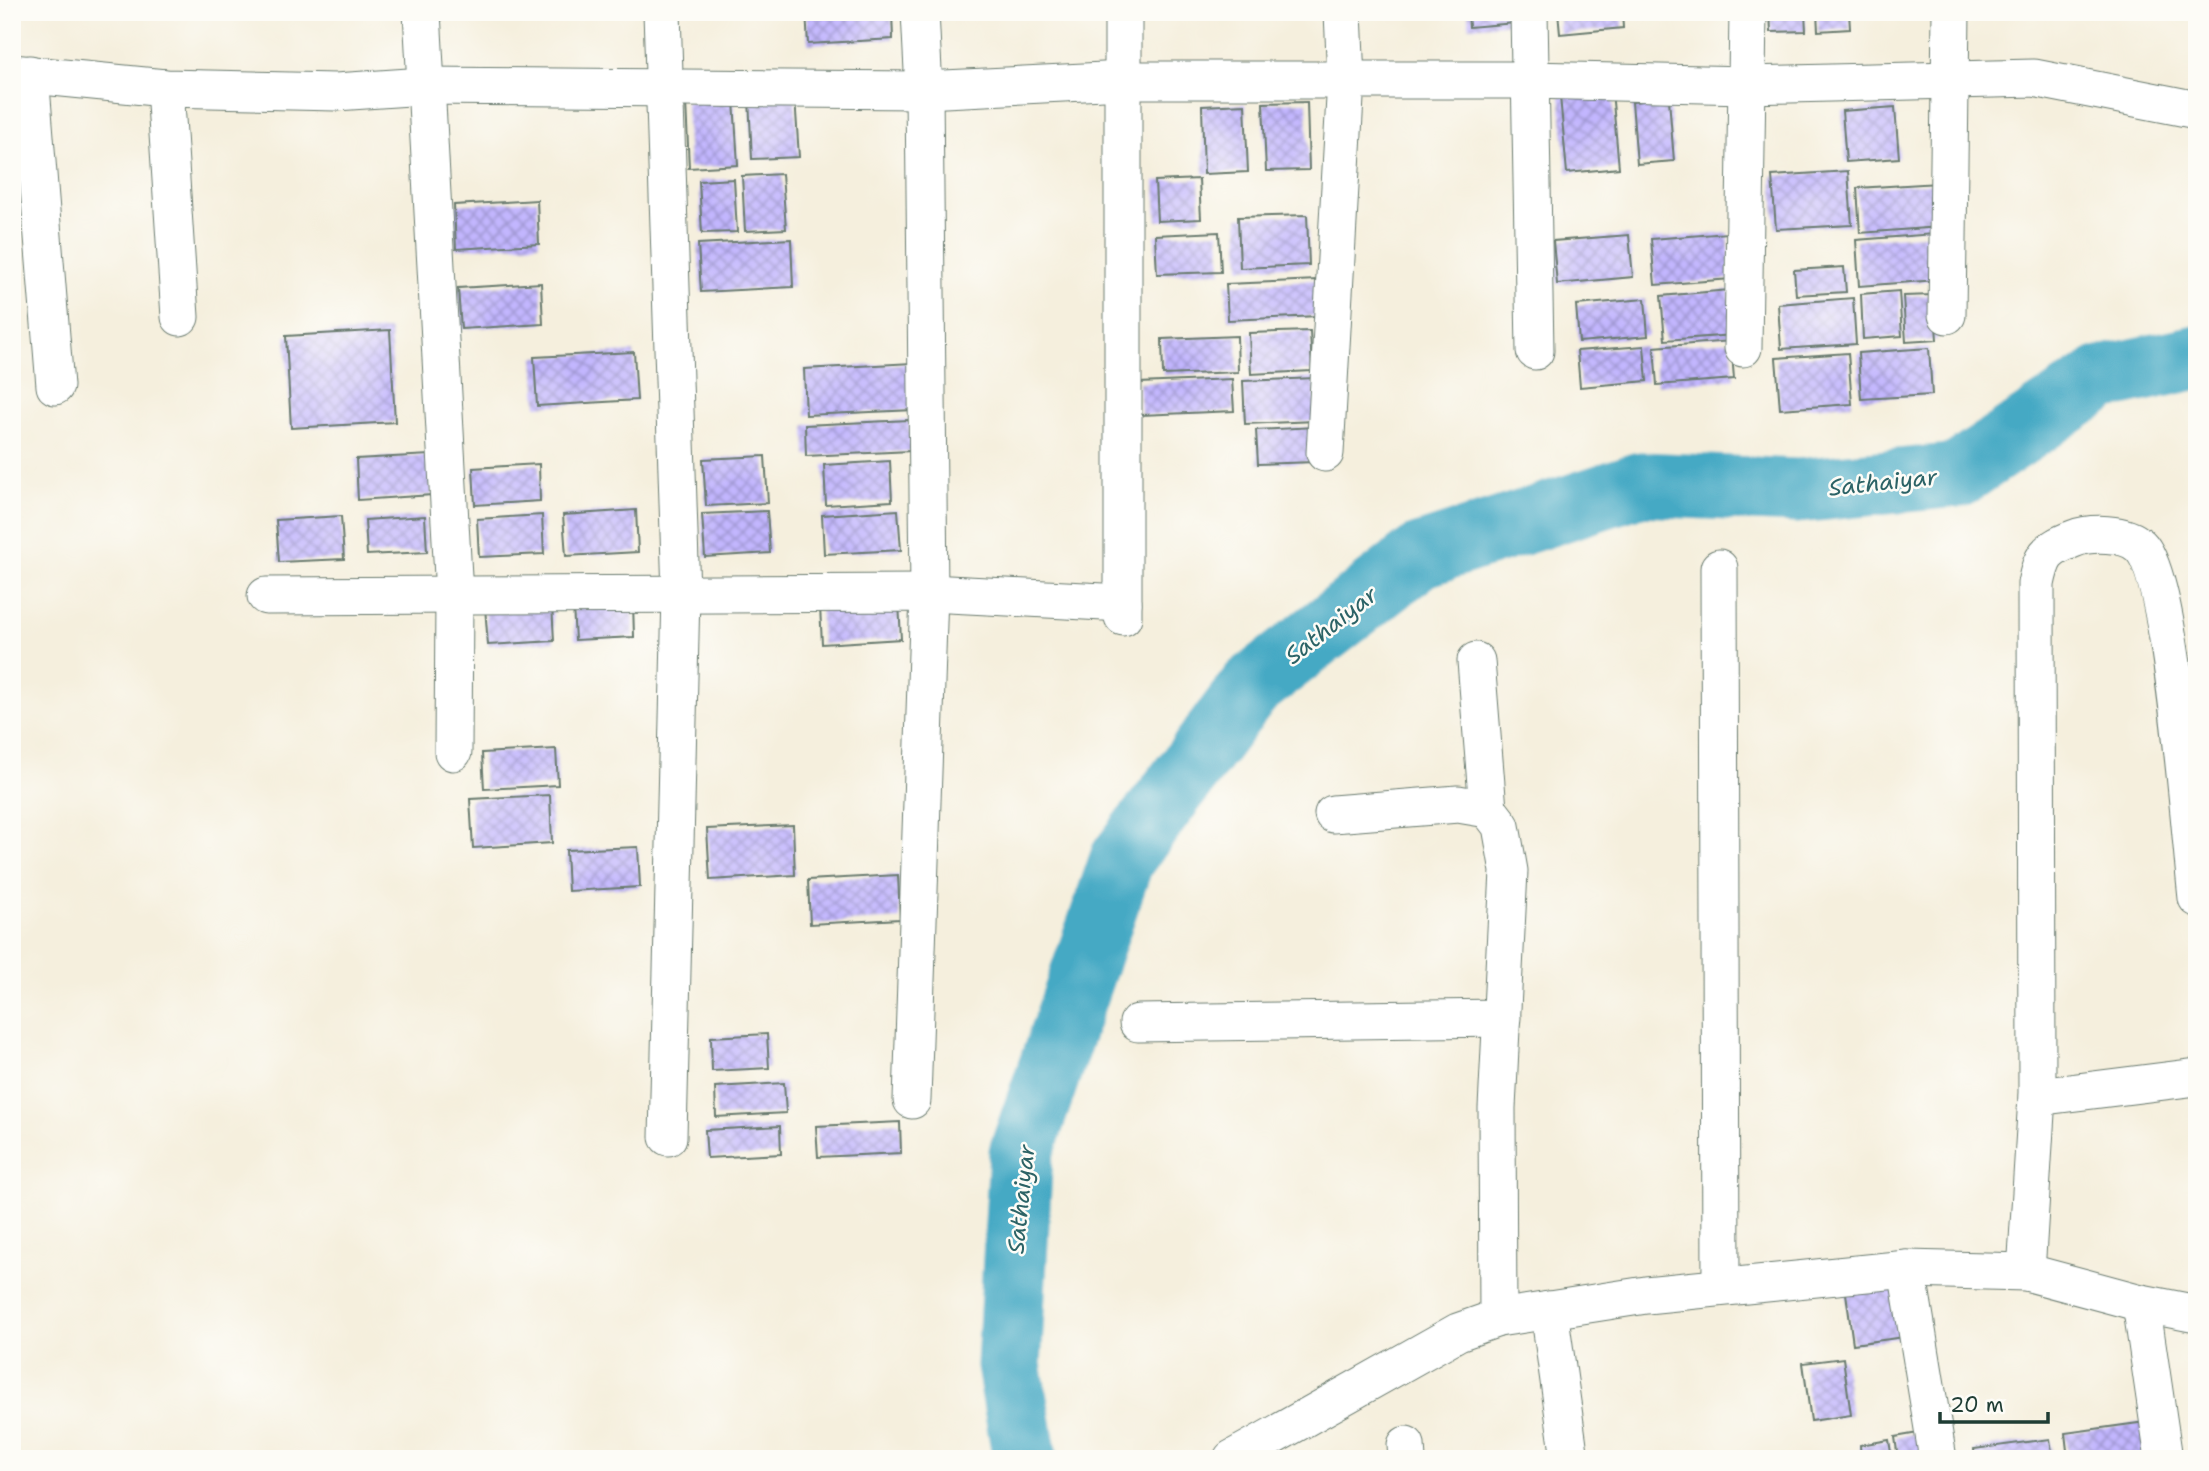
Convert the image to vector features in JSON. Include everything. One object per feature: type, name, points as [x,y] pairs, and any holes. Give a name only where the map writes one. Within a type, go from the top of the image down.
[{"type":"street","points":[[422,12],[454,595],[453,752]]},
{"type":"street","points":[[662,12],[681,594],[668,1137]]},
{"type":"street","points":[[912,1100],[929,593],[924,90],[920,12]]},
{"type":"street","points":[[266,596],[929,593],[1123,610],[1123,12]]},
{"type":"street","points":[[1325,453],[1346,80],[1343,12]]},
{"type":"street","points":[[1530,12],[1535,351]]},
{"type":"street","points":[[1743,348],[1748,12]]},
{"type":"street","points":[[1947,315],[1951,12]]},
{"type":"street","points":[[55,386],[21,73],[165,88],[336,92],[424,86],[924,90],[1124,80],[1529,80],[1747,85],[2034,78],[2197,110]]},
{"type":"street","points":[[165,88],[180,317]]},
{"type":"street","points":[[2026,1272],[2037,1097],[2036,584],[2042,558],[2056,545],[2081,536],[2124,537],[2140,546],[2154,570],[2166,621],[2197,898]]},
{"type":"street","points":[[1719,568],[1721,1286]]},
{"type":"street","points":[[1476,661],[1488,809],[1501,826],[1509,871],[1497,1108],[1498,1318]]},
{"type":"street","points":[[1333,814],[1458,804],[1488,809]]},
{"type":"street","points":[[1138,1023],[1502,1018]]},
{"type":"street","points":[[2037,1097],[2197,1077]]},
{"type":"street","points":[[1907,1269],[1938,1459]]},
{"type":"street","points":[[1232,1459],[1372,1377],[1458,1332],[1498,1318],[1549,1310],[1721,1286],[1907,1269],[2026,1272],[2141,1303],[2197,1314]]},
{"type":"street","points":[[2141,1303],[2164,1459]]},
{"type":"street","points":[[1549,1310],[1570,1459]]},
{"type":"building","points":[[806,12],[892,12],[893,39],[808,44]]},
{"type":"building","points":[[1468,12],[1526,12],[1527,22],[1469,27]]},
{"type":"building","points":[[1558,12],[1622,12],[1623,28],[1560,34]]},
{"type":"building","points":[[1770,12],[1805,12],[1806,31],[1771,32]]},
{"type":"building","points":[[1817,12],[1849,12],[1850,29],[1818,31]]},
{"type":"building","points":[[1612,91],[1619,168],[1567,173],[1560,96]]},
{"type":"building","points":[[795,97],[799,157],[752,159],[749,99]]},
{"type":"building","points":[[1669,99],[1674,161],[1637,164],[1632,102]]},
{"type":"building","points":[[734,100],[738,165],[689,168],[686,102]]},
{"type":"building","points":[[1307,102],[1309,170],[1266,171],[1263,103]]},
{"type":"building","points":[[1245,104],[1248,172],[1204,174],[1202,106]]},
{"type":"building","points":[[1895,107],[1899,158],[1846,162],[1842,111]]},
{"type":"building","points":[[1848,171],[1852,225],[1776,229],[1772,176]]},
{"type":"building","points":[[782,174],[786,229],[745,231],[742,176]]},
{"type":"building","points":[[734,179],[737,232],[702,233],[699,181]]},
{"type":"building","points":[[1199,179],[1201,219],[1157,221],[1155,181]]},
{"type":"building","points":[[1938,183],[1940,227],[1860,233],[1857,188]]},
{"type":"building","points":[[537,200],[539,244],[456,249],[454,205]]},
{"type":"building","points":[[1307,215],[1309,265],[1240,268],[1238,217]]},
{"type":"building","points":[[1219,232],[1221,272],[1157,274],[1155,235]]},
{"type":"building","points":[[1728,233],[1731,279],[1655,285],[1651,239]]},
{"type":"building","points":[[1934,234],[1937,280],[1859,286],[1856,240]]},
{"type":"building","points":[[1629,235],[1633,277],[1557,284],[1553,241]]},
{"type":"building","points":[[791,239],[793,287],[701,292],[698,244]]},
{"type":"building","points":[[1844,267],[1846,292],[1796,295],[1794,270]]},
{"type":"building","points":[[1317,280],[1318,316],[1228,320],[1226,284]]},
{"type":"building","points":[[541,283],[543,324],[461,329],[458,288]]},
{"type":"building","points":[[1729,290],[1734,335],[1665,340],[1661,296]]},
{"type":"building","points":[[1899,291],[1902,336],[1863,339],[1861,294]]},
{"type":"building","points":[[1934,295],[1937,340],[1906,342],[1903,296]]},
{"type":"building","points":[[1853,298],[1856,344],[1781,349],[1778,304]]},
{"type":"building","points":[[1645,299],[1648,336],[1579,342],[1576,305]]},
{"type":"building","points":[[390,330],[395,422],[291,428],[286,336]]},
{"type":"building","points":[[1310,331],[1312,371],[1251,374],[1249,333]]},
{"type":"building","points":[[1237,336],[1238,372],[1163,375],[1162,339]]},
{"type":"building","points":[[1731,341],[1734,379],[1657,385],[1654,347]]},
{"type":"building","points":[[1644,346],[1647,381],[1580,387],[1577,351]]},
{"type":"building","points":[[1929,348],[1932,395],[1861,399],[1858,353]]},
{"type":"building","points":[[634,352],[637,400],[537,406],[534,357]]},
{"type":"building","points":[[1848,353],[1852,404],[1780,409],[1776,358]]},
{"type":"building","points":[[912,363],[914,410],[806,415],[804,369]]},
{"type":"building","points":[[1315,378],[1316,421],[1245,424],[1243,381]]},
{"type":"building","points":[[1232,379],[1234,411],[1141,415],[1139,383]]},
{"type":"building","points":[[909,420],[911,451],[806,456],[805,425]]},
{"type":"building","points":[[1315,427],[1316,462],[1258,464],[1256,430]]},
{"type":"building","points":[[430,455],[432,495],[358,500],[356,459]]},
{"type":"building","points":[[765,456],[768,503],[706,506],[703,459]]},
{"type":"building","points":[[890,461],[892,501],[826,505],[824,465]]},
{"type":"building","points":[[539,464],[540,501],[475,505],[473,468]]},
{"type":"building","points":[[636,510],[638,552],[566,556],[563,515]]},
{"type":"building","points":[[898,510],[901,550],[824,554],[822,515]]},
{"type":"building","points":[[767,511],[770,553],[705,557],[702,514]]},
{"type":"building","points":[[542,515],[544,554],[479,557],[477,519]]},
{"type":"building","points":[[341,516],[344,559],[279,562],[276,520]]},
{"type":"building","points":[[425,516],[427,552],[367,555],[365,520]]},
{"type":"building","points":[[633,602],[634,637],[575,640],[573,606]]},
{"type":"building","points":[[899,603],[901,639],[822,644],[820,607]]},
{"type":"building","points":[[552,604],[554,641],[488,645],[485,607]]},
{"type":"building","points":[[556,749],[558,785],[484,789],[482,753]]},
{"type":"building","points":[[550,795],[552,843],[473,848],[470,799]]},
{"type":"building","points":[[793,825],[795,875],[710,880],[707,829]]},
{"type":"building","points":[[638,847],[640,887],[568,891],[566,850]]},
{"type":"building","points":[[898,875],[900,919],[810,924],[808,880]]},
{"type":"building","points":[[767,1034],[769,1068],[712,1071],[711,1037]]},
{"type":"building","points":[[784,1083],[786,1113],[716,1117],[715,1087]]},
{"type":"building","points":[[900,1122],[901,1153],[818,1157],[816,1126]]},
{"type":"building","points":[[780,1126],[781,1154],[707,1158],[705,1130]]},
{"type":"building","points":[[1904,1278],[1912,1336],[1853,1344],[1845,1286]]},
{"type":"building","points":[[1843,1358],[1851,1415],[1811,1421],[1803,1363]]},
{"type":"building","points":[[2146,1422],[2150,1455],[2123,1459],[2068,1459],[2065,1433]]},
{"type":"building","points":[[1924,1432],[1928,1459],[1898,1459],[1895,1437]]},
{"type":"building","points":[[2050,1439],[2053,1459],[1975,1459],[1974,1449]]},
{"type":"building","points":[[1889,1440],[1892,1459],[1861,1459],[1860,1445]]},
{"type":"waterway","name":"Sathaiyar","points":[[1025,1459],[1009,1365],[1021,1153],[1122,859],[1251,687],[1420,556],[1641,484],[1797,491],[1958,475],[2102,378],[2197,357]]}]
